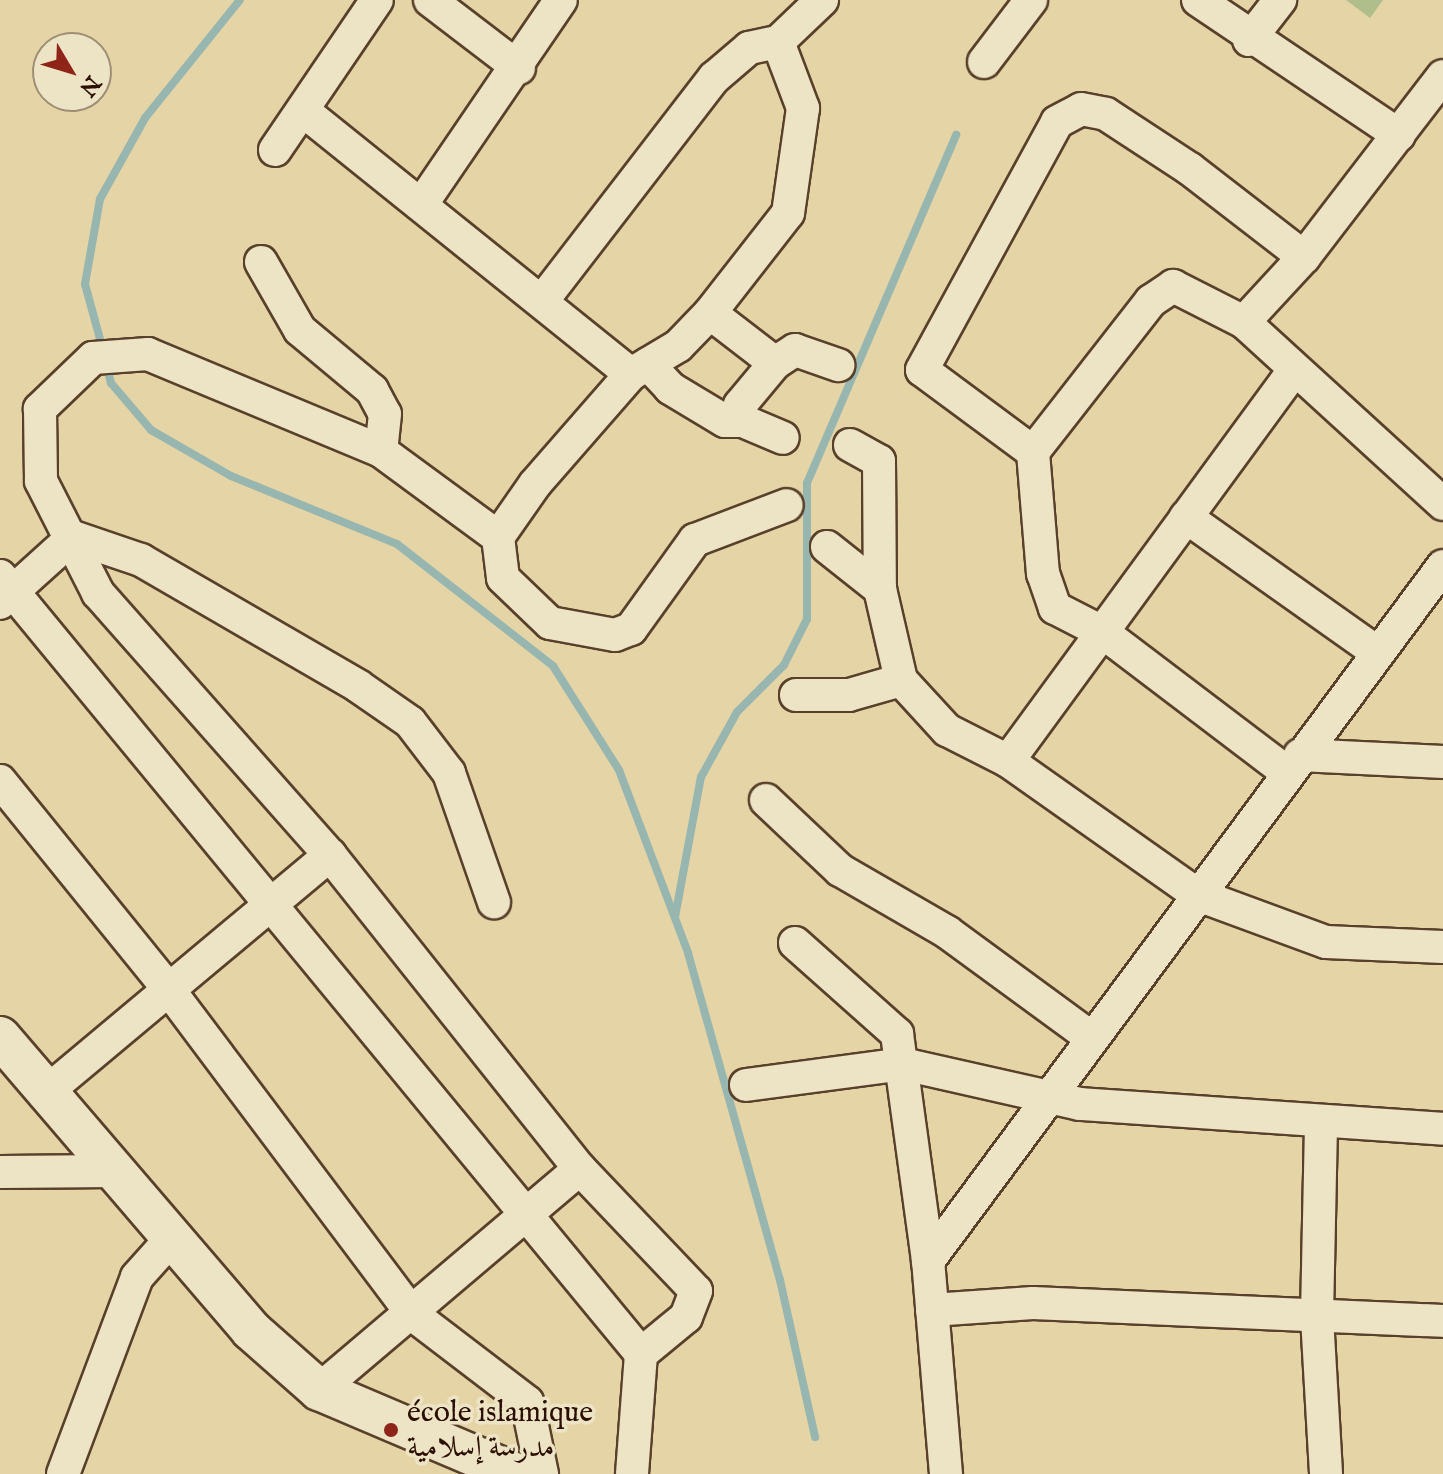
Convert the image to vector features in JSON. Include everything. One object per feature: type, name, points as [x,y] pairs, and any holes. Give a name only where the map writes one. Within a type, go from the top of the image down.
[{"type":"street","points":[[275,150],[306,113],[377,0]]},
{"type":"street","points":[[430,0],[519,68]]},
{"type":"street","points":[[421,205],[519,68],[561,0]]},
{"type":"street","points":[[542,301],[714,78],[749,48],[778,42],[822,0]]},
{"type":"street","points":[[984,62],[1031,0]]},
{"type":"street","points":[[1198,0],[1249,40],[1399,135]]},
{"type":"street","points":[[1249,40],[1280,0]]},
{"type":"street","points":[[498,537],[640,369],[710,313],[788,213],[803,108],[778,42]]},
{"type":"street","points":[[1244,322],[1304,257],[1443,76]]},
{"type":"street","points":[[1033,452],[922,370],[1057,122],[1081,109],[1106,114],[1304,257]]},
{"type":"street","points":[[306,113],[542,301],[640,369],[725,421],[743,421],[783,438]]},
{"type":"street","points":[[261,262],[300,330],[372,390],[385,414],[381,451]]},
{"type":"street","points":[[1443,504],[1292,373],[1244,322],[1173,286],[1151,301],[1033,452],[1043,574],[1055,608],[1102,632],[1294,764],[1443,762]]},
{"type":"street","points":[[710,313],[775,363]]},
{"type":"street","points":[[743,421],[740,405],[775,363],[795,350],[838,365]]},
{"type":"street","points":[[641,1354],[686,1317],[696,1291],[580,1169],[330,855],[140,646],[98,593],[73,537],[41,481],[40,409],[93,358],[148,354],[381,451],[498,537],[503,578],[550,623],[615,635],[631,629],[695,540],[787,505]]},
{"type":"street","points":[[1008,761],[1292,373]]},
{"type":"street","points":[[850,445],[879,461],[880,589],[901,680],[947,730],[1008,761],[1198,895],[1326,942],[1443,947]]},
{"type":"street","points":[[1186,517],[1377,652]]},
{"type":"street","points":[[73,537],[4,590],[641,1354],[632,1474]]},
{"type":"street","points":[[73,537],[141,560],[410,722],[449,773],[494,902]]},
{"type":"street","points":[[827,547],[880,589]]},
{"type":"street","points":[[928,1261],[1443,566]]},
{"type":"street","points":[[796,695],[849,695],[901,680]]},
{"type":"street","points":[[0,781],[169,990],[412,1314],[527,1402],[542,1474]]},
{"type":"street","points":[[766,800],[840,870],[947,932],[1092,1038]]},
{"type":"street","points":[[44,1094],[330,855]]},
{"type":"street","points":[[795,943],[880,1015],[897,1034],[928,1261],[946,1474]]},
{"type":"street","points":[[0,1037],[44,1094],[115,1171],[251,1330],[319,1390],[517,1474]]},
{"type":"street","points":[[746,1085],[903,1064],[1050,1096],[1321,1125],[1443,1129]]},
{"type":"street","points":[[1321,1125],[1317,1317],[1326,1474]]},
{"type":"street","points":[[319,1390],[580,1169]]},
{"type":"street","points":[[0,1172],[115,1171]]},
{"type":"street","points":[[63,1474],[137,1277],[171,1239]]},
{"type":"street","points":[[932,1310],[1033,1303],[1443,1321]]},
{"type":"green space","points":[[1346,0],[1383,0],[1370,18]]},
{"type":"waterway","points":[[103,350],[85,284],[100,199],[145,118],[240,0]]},
{"type":"waterway","points":[[675,917],[701,777],[737,712],[784,665],[807,619],[807,483],[956,135]]},
{"type":"waterway","points":[[106,363],[111,383],[151,430],[231,476],[397,544],[553,666],[619,770],[688,953],[780,1280],[815,1437]]},
{"type":"place","name":"école islamique مدرسة إسلامية","points":[[391,1430]]}]
